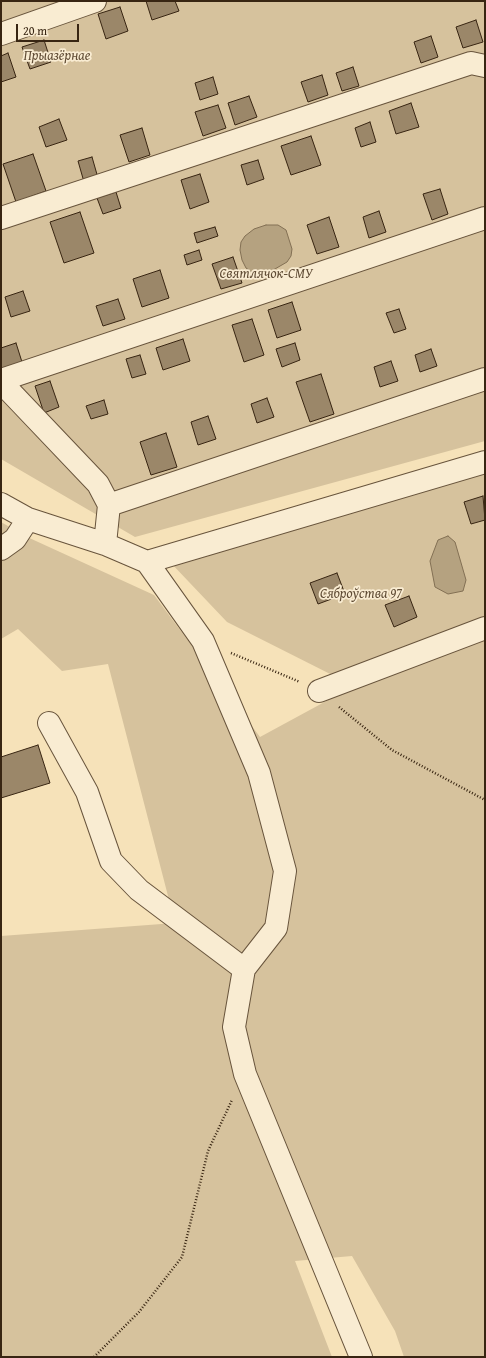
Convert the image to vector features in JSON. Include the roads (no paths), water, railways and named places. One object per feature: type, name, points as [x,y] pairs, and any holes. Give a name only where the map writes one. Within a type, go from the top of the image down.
[{"type":"street","points":[[1,34],[94,1]]},
{"type":"street","points":[[1,218],[471,63],[485,66]]},
{"type":"street","points":[[105,544],[109,505],[98,484],[1,381],[485,218]]},
{"type":"street","points":[[109,505],[485,379]]},
{"type":"street","points":[[147,562],[485,462]]},
{"type":"street","points":[[1,504],[28,519],[105,544],[147,562],[203,641],[259,773],[285,870],[276,928],[244,969],[234,1027],[245,1074],[361,1357]]},
{"type":"street","points":[[1,549],[16,539],[28,519]]},
{"type":"street","points":[[319,691],[485,628]]},
{"type":"street","points":[[49,723],[87,792],[111,861],[139,890],[244,969]]},
{"type":"park label","name":"Прыазёрнае","points":[[57,56]]},
{"type":"park label","name":"Святлячок-СМУ","points":[[266,274]]},
{"type":"park label","name":"Сяброўства 97","points":[[361,594]]}]
